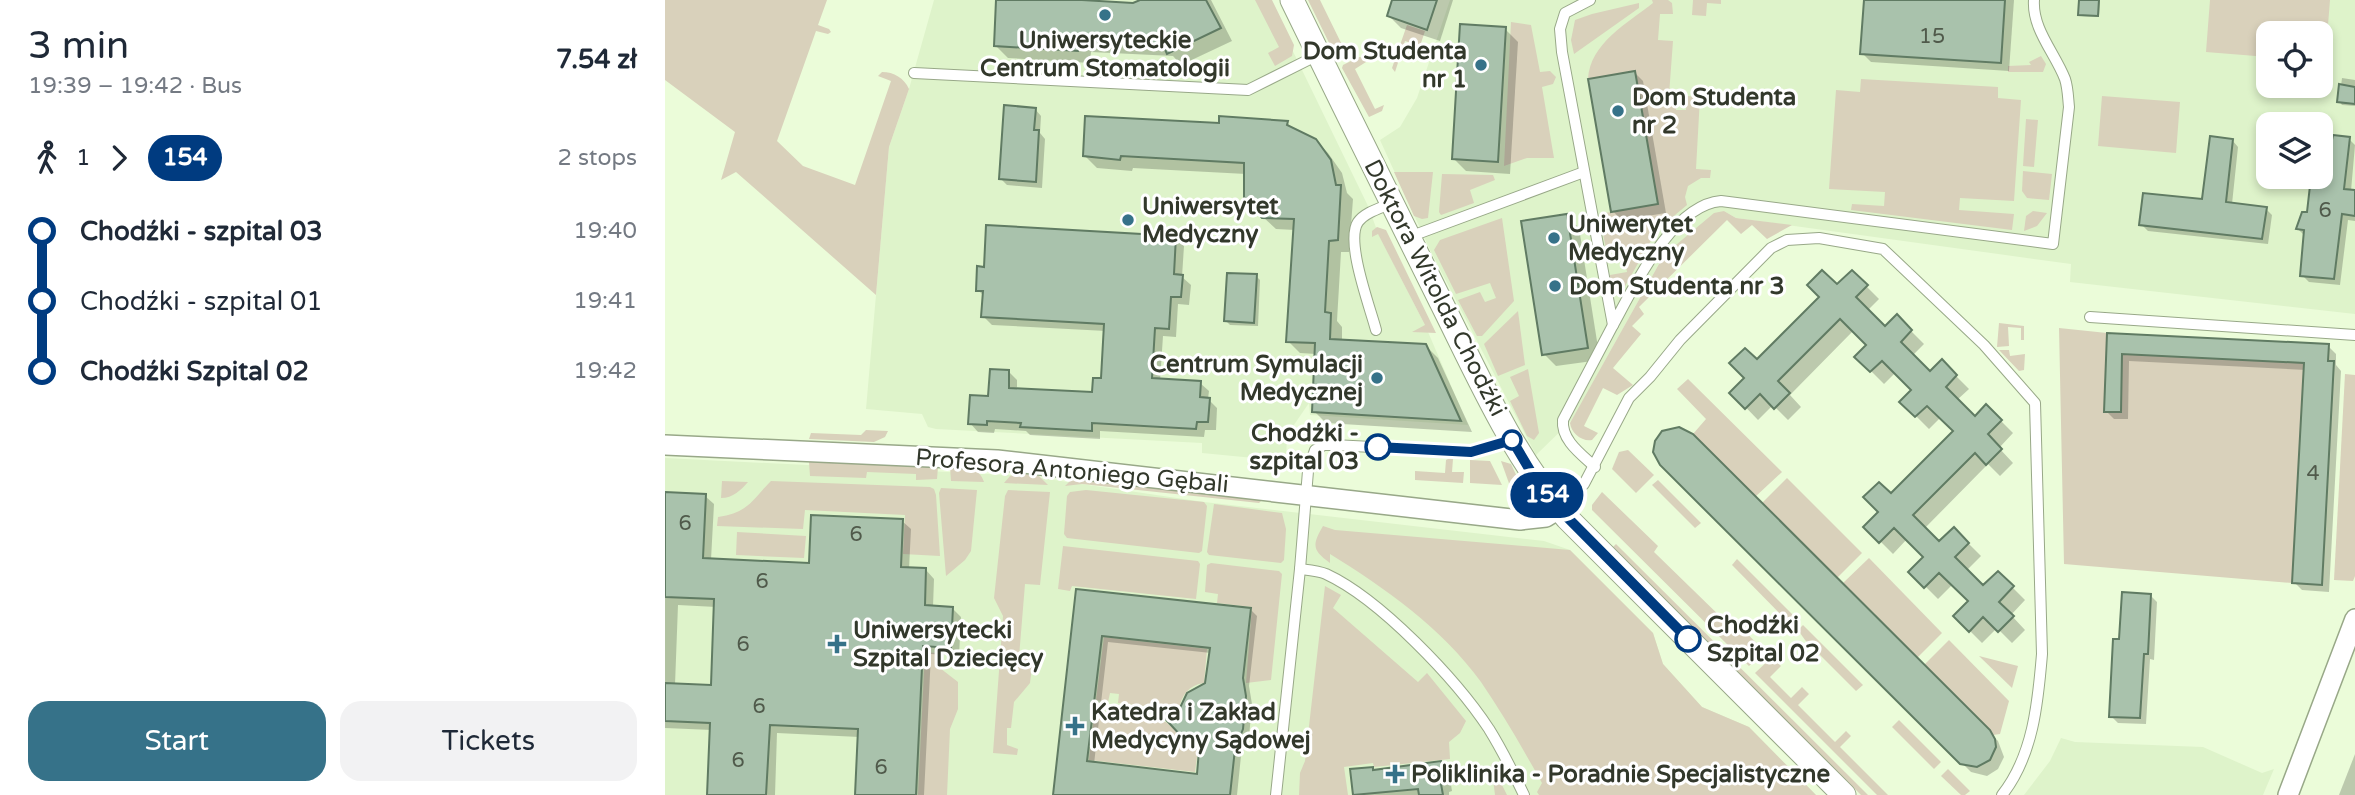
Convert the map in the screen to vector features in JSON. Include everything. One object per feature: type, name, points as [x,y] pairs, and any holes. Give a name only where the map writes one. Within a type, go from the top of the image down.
[{"type":"street","name":"Doktora Witolda Chodźki","points":[[1292,0],[1409,237],[1512,440],[1531,472],[1559,509],[1844,795]]},
{"type":"street","name":"Profesora Antoniego Gębali","points":[[665,446],[997,460],[1520,520],[1546,517],[1559,509]]},
{"type":"street","points":[[2288,795],[2355,619]]},
{"type":"lane","points":[[1590,0],[1565,13],[1560,29],[1612,325]]},
{"type":"lane","points":[[1595,467],[1568,441],[1562,429],[1563,420],[1656,248],[1678,225],[1711,202],[1721,201],[2053,244],[2069,107],[2068,92],[2065,79],[2038,26],[2033,8],[2034,0]]},
{"type":"lane","points":[[914,74],[1248,90],[1319,55]]},
{"type":"lane","points":[[1409,237],[1584,172]]},
{"type":"lane","points":[[1376,330],[1353,235],[1362,217],[1392,203]]},
{"type":"lane","points":[[1559,509],[1574,496],[1595,467],[1629,398],[1680,340],[1771,247],[1787,240],[1819,238],[1883,249],[1985,345],[2035,403],[2042,654],[2028,744],[2017,774],[2002,795]]},
{"type":"lane","points":[[2090,317],[2355,335]]},
{"type":"lane","points":[[1276,795],[1300,569],[1305,495],[1311,457],[1315,450],[1324,445],[1471,452],[1512,440]]},
{"type":"lane","points":[[1300,569],[1325,574],[1361,597],[1426,654],[1458,688],[1488,728],[1524,795]]},
{"type":"shaded area","points":[[665,0],[827,0],[818,25],[831,32],[828,34],[816,31],[777,141],[803,166],[855,185],[891,81],[878,76],[882,72],[891,73],[907,85],[909,89],[889,147],[876,295],[736,172],[721,180],[735,132],[665,80]]},
{"type":"shaded area","name":"Uniwersytet Medyczny","points":[[934,0],[1268,0],[1368,206],[1378,233],[1425,325],[1468,425],[1310,415],[1309,403],[1287,435],[1286,461],[1202,453],[1202,443],[936,429],[928,427],[922,414],[866,409],[889,147],[909,89]]},
{"type":"shaded area","points":[[1255,0],[1272,0],[1294,45],[1292,56],[1275,66],[1268,53],[1279,47]]},
{"type":"shaded area","points":[[1308,0],[1320,0],[1346,53],[1358,49],[1357,51],[1341,60],[1337,59]]},
{"type":"shaded area","name":"Uniwerytet Medyczny","points":[[1450,0],[2355,0],[2355,314],[2070,282],[2071,264],[1736,218],[1724,211],[1664,255],[1572,420],[1536,455],[1430,250],[1380,140],[1400,127],[1417,98]]},
{"type":"shaded area","points":[[1652,0],[1668,0],[1672,3],[1673,14],[1660,14],[1658,40],[1673,41],[1669,95],[1676,96],[1676,110],[1686,110],[1687,96],[1700,97],[1696,169],[1711,170],[1710,178],[1701,178],[1688,186],[1685,197],[1687,205],[1657,230],[1624,288],[1615,289],[1611,285],[1610,275],[1627,272],[1623,246],[1606,249],[1599,214],[1658,204],[1635,71],[1588,79],[1590,66],[1603,44],[1653,3]]},
{"type":"shaded area","points":[[1693,0],[1721,0],[1721,4],[1707,3],[1706,16],[1692,15]]},
{"type":"shaded area","points":[[2210,0],[2330,0],[2328,21],[2256,21],[2256,56],[2206,52]]},
{"type":"shaded area","points":[[1639,3],[1639,8],[1574,54],[1571,40],[1575,20]]},
{"type":"shaded area","points":[[1511,22],[1531,25],[1540,72],[1550,71],[1556,77],[1553,84],[1542,87],[1554,158],[1527,158],[1504,166]]},
{"type":"shaded area","points":[[1407,25],[1425,31],[1420,46],[1405,41],[1395,72],[1392,68]]},
{"type":"shaded area","points":[[2041,56],[2046,64],[2043,72],[2008,72],[2008,66],[2031,65],[2029,62]]},
{"type":"shaded area","points":[[1359,57],[1365,58],[1366,62],[1355,69],[1375,109],[1384,105],[1382,111],[1369,117],[1342,68]]},
{"type":"shaded area","points":[[1861,79],[1998,87],[1998,98],[2021,100],[2014,201],[1960,198],[1959,210],[2014,214],[2012,230],[1851,210],[1852,204],[1884,206],[1885,192],[1829,189],[1836,90],[1860,92]]},
{"type":"shaded area","points":[[2102,96],[2180,102],[2176,153],[2098,146]]},
{"type":"shaded area","points":[[2026,119],[2038,120],[2034,167],[2023,166]]},
{"type":"shaded area","points":[[2023,171],[2052,174],[2049,200],[2027,198],[2022,191]]},
{"type":"shaded area","points":[[1394,172],[1433,172],[1428,218],[1414,216]]},
{"type":"shaded area","points":[[1442,174],[1493,175],[1495,180],[1470,190],[1474,203],[1441,215]]},
{"type":"shaded area","points":[[1724,211],[1736,218],[1792,225],[1767,239],[1752,225],[1741,234],[1727,220],[1639,307],[1644,314],[1632,326],[1641,334],[1613,368],[1633,385],[1617,395],[1603,388],[1584,426],[1598,433],[1592,440],[1581,438],[1572,430],[1570,423],[1664,255],[1714,213]]},
{"type":"shaded area","points":[[2033,211],[2047,213],[2037,226],[2024,231],[2026,216]]},
{"type":"shaded area","points":[[1502,218],[1514,301],[1482,336],[1477,336],[1458,300],[1480,292],[1485,302],[1496,298],[1490,283],[1456,294],[1434,250],[1440,240]]},
{"type":"shaded area","points":[[1377,227],[1386,230],[1436,333],[1412,332],[1425,325],[1378,234],[1372,237],[1372,231]]},
{"type":"shaded area","points":[[1518,311],[1525,365],[1498,376],[1484,344]]},
{"type":"shaded area","points":[[1999,323],[2024,326],[2024,340],[2021,340],[2021,328],[2008,327],[2009,346],[1997,347]]},
{"type":"shaded area","points":[[2059,328],[2107,333],[2106,353],[2304,363],[2292,583],[2064,564]]},
{"type":"shaded area","points":[[1999,350],[2009,350],[2010,356],[2025,354],[2024,370],[2019,371]]},
{"type":"shaded area","points":[[1528,369],[1539,433],[1534,440],[1527,436],[1510,401],[1519,396],[1510,377]]},
{"type":"shaded area","points":[[2345,374],[2355,375],[2353,581],[2334,580]]},
{"type":"shaded area","points":[[1688,379],[1782,472],[1755,497],[1693,434],[1706,419],[1677,389]]},
{"type":"shaded area","points":[[866,430],[888,431],[885,437],[874,442],[809,439],[811,433],[861,435]]},
{"type":"shaded area","points":[[1628,450],[1654,475],[1636,493],[1612,469],[1619,452]]},
{"type":"shaded area","points":[[665,458],[1027,476],[1204,502],[1544,541],[1570,550],[1653,633],[1663,664],[1702,707],[1749,727],[1816,795],[665,795]]},
{"type":"shaded area","points":[[1453,459],[1452,472],[1464,472],[1463,483],[1415,480],[1415,471],[1445,473],[1446,460]]},
{"type":"shaded area","points":[[1470,460],[1490,461],[1502,485],[1470,483]]},
{"type":"shaded area","points":[[1501,461],[1511,464],[1519,481],[1520,494],[1515,500]]},
{"type":"shaded area","points":[[809,462],[938,467],[937,479],[916,480],[916,474],[867,472],[866,478],[810,476]]},
{"type":"shaded area","points":[[950,467],[975,470],[984,482],[951,481]]},
{"type":"shaded area","points":[[1019,473],[1039,476],[1048,485],[1004,483],[1010,476]]},
{"type":"shaded area","points":[[1787,478],[1862,553],[1837,578],[1762,503]]},
{"type":"shaded area","points":[[1080,479],[1262,500],[1259,503],[1082,484],[1065,486],[1070,481]]},
{"type":"shaded area","points":[[1658,480],[1701,523],[1695,528],[1652,485]]},
{"type":"shaded area","points":[[722,481],[748,482],[740,491],[721,498]]},
{"type":"shaded area","points":[[771,481],[930,487],[936,495],[940,556],[903,554],[905,515],[805,510],[803,529],[717,526],[718,517],[743,509]]},
{"type":"shaded area","points":[[941,488],[977,490],[971,551],[965,560],[946,576],[939,493]]},
{"type":"shaded area","points":[[1008,490],[1050,492],[1040,585],[1025,584],[1019,657],[1033,659],[1030,683],[1014,702],[1011,728],[1007,728],[1007,745],[1018,749],[1017,755],[993,753],[1003,616],[994,598],[1005,496]]},
{"type":"shaded area","points":[[1086,490],[1204,502],[1207,506],[1202,551],[1199,553],[1067,538],[1064,534],[1067,496],[1070,492]]},
{"type":"shaded area","points":[[1602,492],[1658,546],[1654,552],[1729,625],[1734,620],[1764,651],[1749,666],[1592,510],[1592,505]]},
{"type":"shaded area","points":[[1214,504],[1282,513],[1286,529],[1284,560],[1281,563],[1209,555],[1207,552]]},
{"type":"shaded area","points":[[1323,526],[1335,530],[1570,550],[1653,633],[1663,664],[1702,707],[1749,727],[1816,795],[1539,795],[1537,792],[1542,783],[1497,706],[1466,662],[1431,627],[1392,595],[1330,554],[1330,563],[1320,554],[1316,543]]},
{"type":"shaded area","points":[[737,532],[806,536],[804,558],[736,555]]},
{"type":"shaded area","points":[[1616,544],[1868,795],[1861,795],[1613,547]]},
{"type":"shaded area","points":[[1063,546],[1198,561],[1200,564],[1196,599],[1072,586],[1070,591],[1058,589]]},
{"type":"shaded area","points":[[1869,558],[1942,633],[1916,659],[1842,584]]},
{"type":"shaded area","points":[[1737,559],[1796,618],[1790,624],[1732,565]]},
{"type":"shaded area","points":[[1211,563],[1279,571],[1282,574],[1271,680],[1246,683],[1252,607],[1217,603],[1218,594],[1205,592],[1207,565]]},
{"type":"shaded area","points":[[1325,586],[1341,595],[1333,608],[1418,682],[1427,673],[1466,721],[1460,733],[1449,742],[1450,759],[1374,767],[1373,763],[1344,767],[1348,795],[1299,795]]},
{"type":"shaded area","points":[[1803,625],[1863,685],[1856,691],[1805,640],[1798,630]]},
{"type":"shaded area","points":[[1104,637],[1207,649],[1204,683],[1187,692],[1179,710],[1118,703],[1119,694],[1110,693],[1108,702],[1096,700]]},
{"type":"shaded area","points":[[1949,640],[2009,701],[2000,734],[1993,735],[1924,665]]},
{"type":"shaded area","points":[[925,652],[936,653],[936,665],[958,682],[958,709],[950,729],[947,795],[918,795]]},
{"type":"shaded area","points":[[1979,656],[2018,666],[2012,688]]},
{"type":"shaded area","points":[[1772,657],[1781,666],[1770,677],[1791,698],[1802,687],[1809,694],[1798,705],[1835,742],[1846,731],[1851,736],[1840,747],[1888,795],[1877,795],[1755,673]]},
{"type":"shaded area","points":[[1094,715],[1166,722],[1198,750],[1195,772],[1089,760]]},
{"type":"shaded area","points":[[1899,720],[1941,762],[1934,769],[1892,727]]},
{"type":"shaded area","points":[[2061,738],[2075,742],[2203,747],[2262,773],[2274,769],[2263,795],[2024,795],[2050,761]]},
{"type":"shaded area","points":[[1491,763],[1507,795],[1495,795]]},
{"type":"shaded area","points":[[1948,769],[1970,791],[1961,795],[1941,776]]},
{"type":"building","name":"Uniwersyteckie Centrum Stomatologii","points":[[996,0],[1133,3],[1140,0],[1206,0],[1221,28],[1167,54],[1163,45],[1079,40],[1078,51],[994,46]]},
{"type":"building","points":[[1392,0],[1437,0],[1427,30],[1387,16]]},
{"type":"building","points":[[1864,0],[2005,0],[2001,63],[1860,54]]},
{"type":"building","points":[[2079,0],[2099,0],[2098,16],[2078,15]]},
{"type":"building","name":"Dom Studenta nr 1","points":[[1460,24],[1506,27],[1498,162],[1452,159]]},
{"type":"building","name":"Dom Studenta nr 2","points":[[1635,71],[1658,204],[1611,212],[1588,79]]},
{"type":"building","points":[[2339,84],[2355,87],[2355,104],[2337,102]]},
{"type":"building","points":[[1004,105],[1036,108],[1034,130],[1039,130],[1036,182],[999,179]]},
{"type":"building","points":[[1085,116],[1219,123],[1219,116],[1288,121],[1287,125],[1316,139],[1331,160],[1336,185],[1341,185],[1338,240],[1329,241],[1325,312],[1331,313],[1330,339],[1426,344],[1461,421],[1312,412],[1315,343],[1286,342],[1294,219],[1262,218],[1244,197],[1244,163],[1121,156],[1120,160],[1083,156]]},
{"type":"building","points":[[2333,135],[2350,137],[2344,189],[2355,190],[2355,216],[2342,214],[2334,279],[2300,276],[2304,230],[2296,229],[2302,212],[2307,212],[2310,189],[2333,189]]},
{"type":"building","points":[[2210,136],[2233,139],[2226,202],[2267,207],[2262,239],[2139,225],[2143,193],[2202,199]]},
{"type":"building","name":"Dom Studenta nr 3","points":[[1567,214],[1588,348],[1542,355],[1521,221]]},
{"type":"building","points":[[986,225],[1176,236],[1174,274],[1183,275],[1181,297],[1171,297],[1169,329],[1155,328],[1152,378],[1201,381],[1200,397],[1210,398],[1208,422],[1197,422],[1196,429],[1092,423],[1092,431],[1020,427],[1021,423],[987,421],[987,425],[968,424],[970,395],[988,396],[990,369],[1009,370],[1009,388],[1092,392],[1093,378],[1101,378],[1104,324],[981,317],[983,291],[976,291],[977,266],[984,267]]},
{"type":"building","points":[[1822,270],[1837,284],[1852,270],[1868,285],[1856,297],[1885,326],[1897,314],[1912,330],[1901,342],[1930,371],[1942,359],[1957,375],[1946,387],[1975,416],[1986,404],[2002,420],[1988,434],[2002,449],[1986,465],[1975,453],[1913,515],[1939,541],[1954,527],[1969,543],[1955,557],[1983,585],[1998,571],[2014,586],[1999,602],[2014,616],[1998,632],[1983,617],[1969,632],[1953,616],[1968,601],[1939,573],[1924,588],[1908,572],[1923,557],[1894,528],[1879,543],[1863,527],[1878,512],[1863,497],[1879,482],[1891,493],[1953,431],[1927,406],[1915,417],[1899,402],[1911,390],[1882,361],[1870,372],[1854,357],[1866,345],[1840,319],[1778,381],[1790,393],[1774,409],[1760,394],[1745,409],[1729,393],[1744,378],[1729,363],[1745,348],[1757,359],[1819,297],[1807,285]]},
{"type":"building","points":[[1227,273],[1257,274],[1254,323],[1224,321]]},
{"type":"building","points":[[2107,333],[2329,344],[2328,361],[2334,361],[2322,585],[2292,583],[2304,363],[2122,354],[2121,412],[2104,412]]},
{"type":"building","points":[[1679,427],[1693,434],[1990,730],[1996,747],[1990,760],[1977,767],[1960,764],[1660,465],[1653,452],[1655,441],[1662,431]]},
{"type":"building","points":[[665,492],[706,494],[703,558],[809,563],[811,515],[903,519],[901,567],[926,568],[925,605],[953,607],[951,648],[923,646],[916,795],[855,795],[858,729],[770,725],[766,795],[707,795],[710,723],[665,721],[665,683],[711,685],[714,599],[665,597]]},
{"type":"building","points":[[1076,589],[1251,608],[1243,678],[1246,696],[1243,729],[1235,749],[1230,795],[1053,795]],"holes":[[[1102,636],[1210,648],[1205,683],[1187,693],[1178,712],[1156,709],[1183,738],[1199,750],[1197,774],[1087,761]]]},
{"type":"building","points":[[2122,592],[2151,594],[2148,654],[2144,654],[2140,718],[2109,717],[2113,639],[2119,639]]},
{"type":"building","name":"Poliklinika - Poradnie Specjalistyczne","points":[[1441,761],[1443,795],[1419,795],[1418,789],[1353,795],[1350,769],[1373,767],[1373,770]]},
{"type":"bus line","name":"154","points":[[1378,447],[1471,452],[1512,440],[1538,483],[1559,509],[1688,639]]},
{"type":"place","name":"Uniwersyteckie Centrum Stomatologii","points":[[1105,15]]},
{"type":"place","name":"Dom Studenta nr 1","points":[[1481,65]]},
{"type":"place","name":"Dom Studenta nr 2","points":[[1618,111]]},
{"type":"place","name":"Uniwersytet Medyczny","points":[[1128,220]]},
{"type":"place","name":"Uniwerytet Medyczny","points":[[1554,238]]},
{"type":"place","name":"Dom Studenta nr 3","points":[[1555,286]]},
{"type":"place","name":"Centrum Symulacji Medycznej","points":[[1377,378]]},
{"type":"place","name":"Chodźki - szpital 03","points":[[1378,447]]},
{"type":"place","name":"Chodźki Szpital 02","points":[[1688,639]]},
{"type":"place","name":"Uniwersytecki Szpital Dziecięcy","points":[[837,644]]},
{"type":"place","name":"Katedra i Zakład Medycyny Sądowej","points":[[1075,726]]},
{"type":"place","name":"Poliklinika - Poradnie Specjalistyczne","points":[[1395,774]]}]
